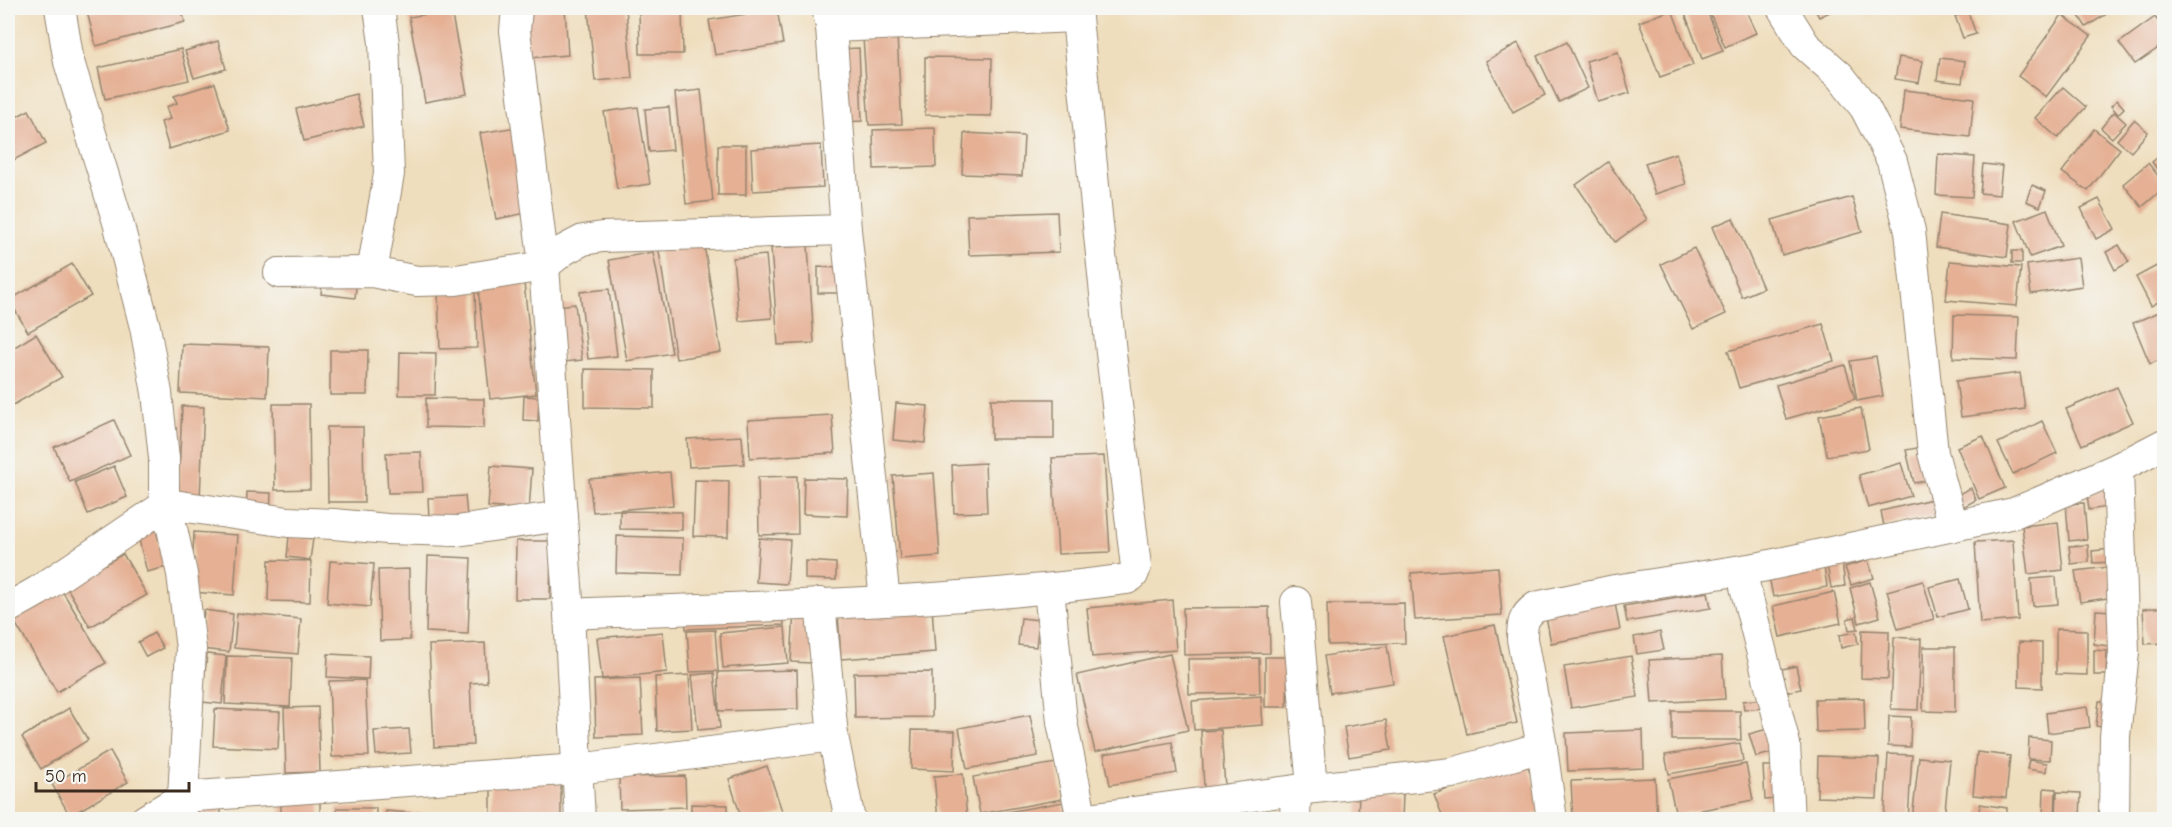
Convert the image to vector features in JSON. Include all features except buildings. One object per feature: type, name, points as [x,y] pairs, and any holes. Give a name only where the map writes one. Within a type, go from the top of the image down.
[{"type":"street","points":[[60,8],[69,62],[118,222],[146,327],[157,393],[164,458],[164,492],[182,574],[191,649],[181,808]]},
{"type":"street","points":[[372,272],[389,174],[384,43],[380,8]]},
{"type":"street","points":[[516,8],[515,31],[544,266],[569,614],[580,819]]},
{"type":"street","points":[[1782,8],[1805,45],[1840,76],[1864,108],[1892,161],[1910,231],[1933,453],[1953,526]]},
{"type":"street","points":[[569,614],[885,601],[1049,589],[1127,579],[1133,575],[1136,567],[1111,353],[1077,12],[829,17],[846,230],[885,601]]},
{"type":"street","points":[[279,273],[372,272],[417,281],[456,280],[544,266],[564,250],[583,240],[602,237],[846,230]]},
{"type":"street","points":[[1552,819],[1542,747],[1522,639],[1522,625],[1526,614],[1536,607],[1568,599],[1741,571],[2014,513],[2118,468],[2164,444]]},
{"type":"street","points":[[2114,819],[2115,736],[2124,652],[2118,468]]},
{"type":"street","points":[[8,608],[38,591],[167,504],[288,522],[387,529],[457,531],[562,516]]},
{"type":"street","points":[[1741,571],[1785,744],[1790,803],[1789,819]]},
{"type":"street","points":[[1049,589],[1062,722],[1082,819],[1452,772],[1542,747]]},
{"type":"street","points":[[1295,819],[1304,789],[1296,602]]},
{"type":"street","points":[[820,603],[833,736],[850,819]]},
{"type":"street","points":[[145,819],[181,808],[578,769],[833,736]]}]
